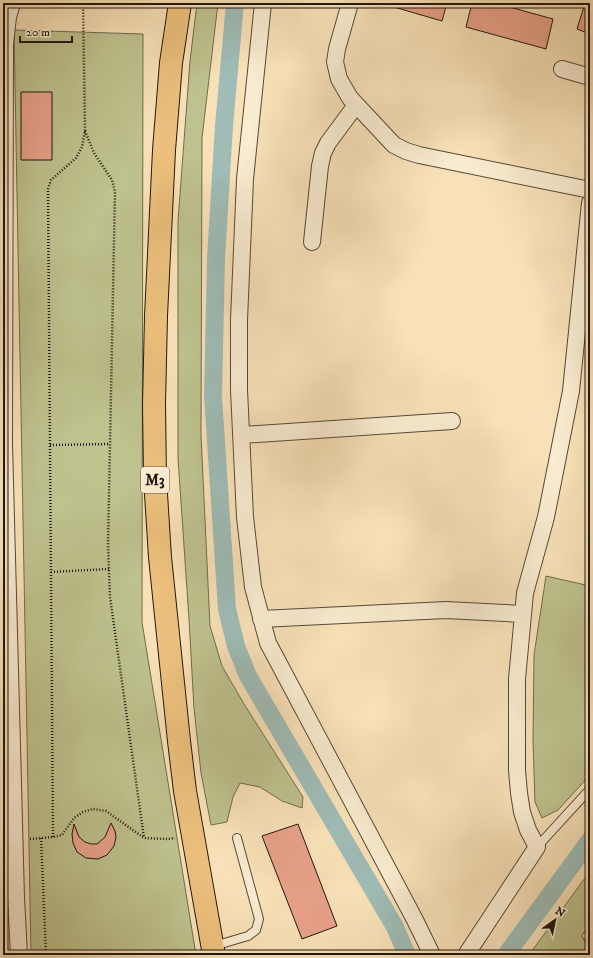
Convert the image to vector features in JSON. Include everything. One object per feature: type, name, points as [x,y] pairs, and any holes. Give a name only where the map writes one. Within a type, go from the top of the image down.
[{"type":"main road","name":"M3","points":[[180,3],[171,63],[164,150],[156,316],[154,404],[155,478],[160,557],[185,791],[214,951]]},
{"type":"street","points":[[12,3],[8,17],[5,44],[4,444],[7,734],[14,839],[9,897],[19,955]]},
{"type":"street","points":[[263,3],[245,187],[239,320],[240,390],[246,516],[253,587],[268,643],[415,920],[432,955]]},
{"type":"street","points":[[350,3],[337,49],[335,62],[339,79],[350,98],[394,144],[406,151],[419,155],[590,190]]},
{"type":"street","points":[[562,69],[590,77]]},
{"type":"street","points":[[312,242],[320,166],[324,153],[328,142],[356,105]]},
{"type":"street","points":[[466,955],[537,847],[528,830],[522,812],[519,793],[517,770],[517,679],[525,593],[546,517],[571,391],[590,203]]},
{"type":"street","points":[[242,435],[452,421]]},
{"type":"street","points":[[262,619],[446,610],[523,614]]},
{"type":"lane","points":[[537,847],[590,789]]},
{"type":"lane","points":[[214,951],[248,936],[256,930],[259,919],[237,838]]},
{"type":"path","points":[[53,837],[48,188],[51,180],[76,158],[82,147],[85,131],[83,3]]},
{"type":"path","points":[[85,131],[94,154],[112,180],[115,192],[110,444],[110,597],[144,838]]},
{"type":"path","points":[[50,445],[110,444]]},
{"type":"path","points":[[51,572],[109,569]]},
{"type":"path","points":[[14,839],[53,837],[62,835],[74,818],[82,812],[93,809],[106,811],[144,838],[167,839],[193,835]]},
{"type":"path","points":[[41,838],[46,955]]},
{"type":"green space","points":[[197,3],[218,3],[202,138],[201,435],[210,626],[222,666],[244,704],[303,797],[302,808],[282,801],[260,787],[240,783],[233,797],[227,822],[211,825],[201,773],[194,708],[178,458],[178,221],[190,61]]},
{"type":"green space","points":[[14,30],[143,34],[142,622],[196,955],[31,955]]},
{"type":"green space","points":[[546,576],[590,586],[590,775],[558,810],[542,818],[535,802],[533,740],[534,655]]},
{"type":"green space","points":[[590,871],[590,955],[529,955]]},
{"type":"building","points":[[380,3],[447,3],[442,21]]},
{"type":"building","points":[[472,3],[495,3],[553,19],[546,49],[466,27]]},
{"type":"building","points":[[585,3],[590,3],[590,34],[577,29]]},
{"type":"building","points":[[21,92],[52,92],[52,160],[21,160]]},
{"type":"building","points":[[111,823],[116,837],[114,846],[107,855],[98,859],[86,858],[77,852],[73,843],[72,834],[74,824],[79,837],[85,842],[97,844],[105,837]]},
{"type":"building","points":[[298,824],[337,926],[302,939],[262,836]]},
{"type":"waterway","points":[[235,3],[224,126],[216,258],[213,396],[227,609],[236,646],[248,676],[395,927],[407,955]]},
{"type":"waterway","points":[[506,955],[590,840]]}]
